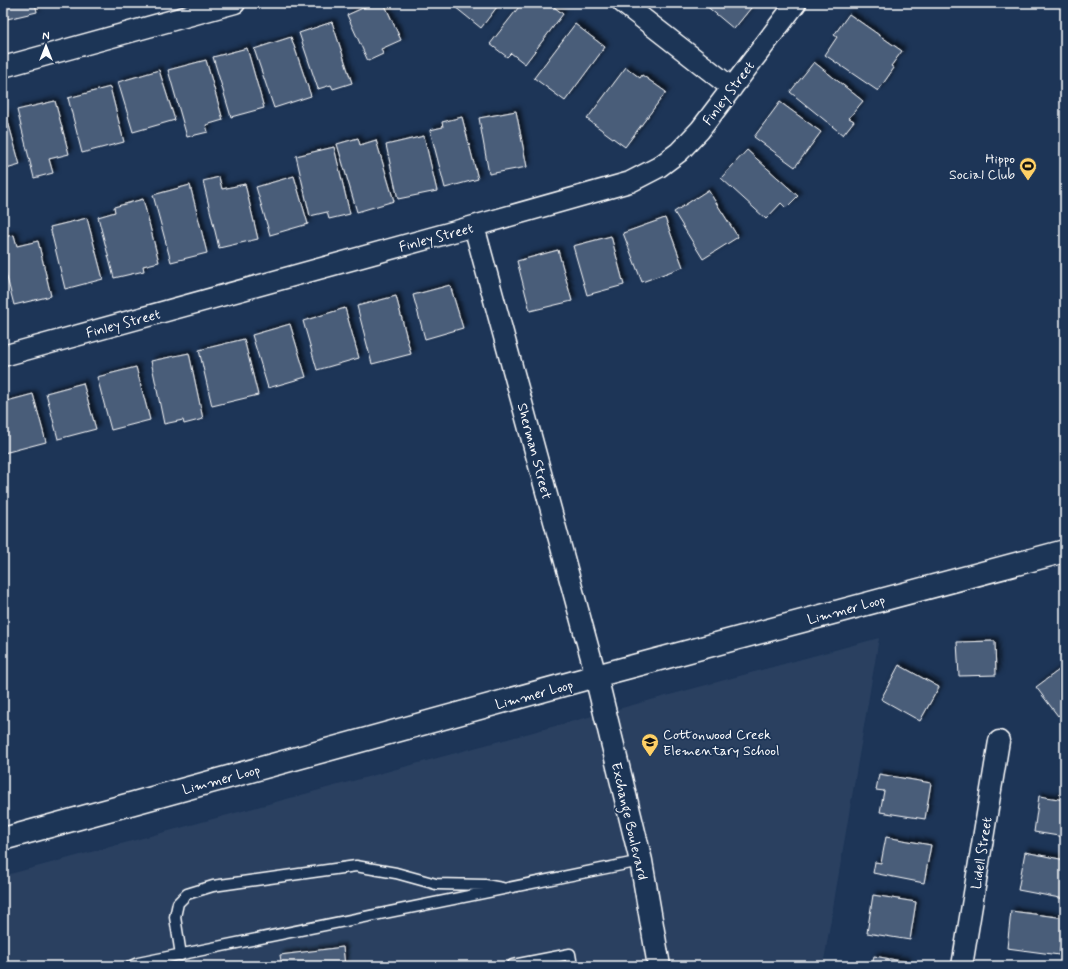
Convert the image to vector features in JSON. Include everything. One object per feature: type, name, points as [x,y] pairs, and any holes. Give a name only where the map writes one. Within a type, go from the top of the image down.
[{"type":"street","points":[[3,67],[235,3]]},
{"type":"street","points":[[623,3],[732,88]]},
{"type":"street","name":"Finley Street","points":[[3,356],[630,182],[659,167],[679,152],[700,130],[796,3]]},
{"type":"street","name":"Sherman Street","points":[[474,226],[596,676]]},
{"type":"street","name":"Limmer Loop","points":[[3,839],[596,676],[1065,551]]},
{"type":"street","name":"Exchange Boulevard","points":[[596,676],[641,862],[659,966]]},
{"type":"street","name":"Lidell Street","points":[[962,966],[999,741]]},
{"type":"lane","points":[[131,966],[138,963],[641,862]]},
{"type":"lane","points":[[181,955],[175,917],[178,903],[187,894],[214,886],[356,866],[396,873],[436,884],[485,885],[509,888]]},
{"type":"lane","points":[[513,966],[570,954],[572,966]]},
{"type":"shaded area","name":"Cottonwood Creek Elementary School","points":[[879,638],[823,966],[3,966],[3,876]]},
{"type":"building","points":[[3,3],[35,3],[37,12],[3,20]]},
{"type":"building","points":[[374,3],[384,3],[401,40],[381,49],[383,54],[368,61],[347,15]]},
{"type":"building","points":[[458,3],[500,3],[481,28],[455,7]]},
{"type":"building","points":[[522,3],[549,3],[563,14],[525,64],[511,53],[507,57],[490,44]]},
{"type":"building","points":[[755,3],[734,29],[704,4]]},
{"type":"building","points":[[849,14],[902,51],[891,66],[894,68],[878,91],[825,55],[837,37],[834,35]]},
{"type":"building","points":[[332,22],[352,83],[333,89],[331,85],[318,89],[299,33]]},
{"type":"building","points":[[575,24],[605,47],[565,101],[534,78]]},
{"type":"building","points":[[291,37],[311,96],[274,108],[254,49]]},
{"type":"building","points":[[247,48],[264,108],[231,117],[213,57]]},
{"type":"building","points":[[206,60],[223,120],[206,125],[208,132],[187,137],[168,70]]},
{"type":"building","points":[[814,62],[863,101],[849,118],[854,121],[843,135],[790,92]]},
{"type":"building","points":[[626,67],[640,78],[642,75],[666,92],[625,147],[587,119]]},
{"type":"building","points":[[159,70],[175,120],[133,132],[118,82]]},
{"type":"building","points":[[110,87],[124,142],[82,153],[68,98]]},
{"type":"building","points":[[55,101],[69,154],[49,159],[53,173],[34,178],[17,110]]},
{"type":"building","points":[[780,102],[821,132],[795,167],[754,137]]},
{"type":"building","points":[[516,111],[527,167],[489,174],[479,118]]},
{"type":"building","points":[[6,114],[20,165],[3,170],[3,115]]},
{"type":"building","points":[[462,117],[478,179],[445,188],[430,130],[443,127],[442,122]]},
{"type":"building","points":[[424,136],[437,191],[398,199],[386,145]]},
{"type":"building","points":[[358,138],[360,145],[376,140],[394,201],[357,212],[337,144]]},
{"type":"building","points":[[334,147],[350,214],[329,219],[327,212],[310,216],[296,156]]},
{"type":"building","points":[[747,150],[798,196],[786,208],[781,203],[766,219],[721,178]]},
{"type":"building","points":[[294,176],[308,224],[270,235],[256,187]]},
{"type":"building","points":[[219,177],[222,189],[245,184],[258,239],[219,248],[203,181]]},
{"type":"building","points":[[190,185],[207,253],[171,262],[153,195]]},
{"type":"building","points":[[708,190],[738,237],[703,259],[674,212]]},
{"type":"building","points":[[143,199],[159,262],[143,266],[144,271],[114,278],[98,217],[115,212],[114,207]]},
{"type":"building","points":[[87,218],[103,279],[65,289],[50,227]]},
{"type":"building","points":[[665,218],[683,267],[642,282],[623,233]]},
{"type":"building","points":[[14,235],[17,246],[38,241],[51,296],[14,305],[3,262],[3,237]]},
{"type":"building","points":[[611,236],[624,285],[587,295],[573,246]]},
{"type":"building","points":[[558,250],[572,301],[530,311],[517,261]]},
{"type":"building","points":[[450,285],[463,328],[425,339],[413,295]]},
{"type":"building","points":[[396,296],[411,354],[372,364],[357,306]]},
{"type":"building","points":[[345,308],[359,358],[317,370],[303,321]]},
{"type":"building","points":[[290,324],[306,377],[268,388],[252,335]]},
{"type":"building","points":[[244,339],[258,395],[212,406],[199,350]]},
{"type":"building","points":[[189,353],[203,419],[184,424],[183,420],[164,424],[151,361]]},
{"type":"building","points":[[136,367],[150,420],[111,430],[97,377]]},
{"type":"building","points":[[83,383],[96,429],[58,439],[46,393]]},
{"type":"building","points":[[33,394],[46,442],[4,453],[3,402]]},
{"type":"building","points":[[995,641],[996,675],[959,676],[957,642]]},
{"type":"building","points":[[899,665],[939,687],[920,721],[881,699]]},
{"type":"building","points":[[1063,667],[1065,669],[1065,710],[1058,716],[1036,687]]},
{"type":"building","points":[[879,774],[931,783],[925,819],[880,812],[884,791],[876,790]]},
{"type":"building","points":[[1039,796],[1065,800],[1065,837],[1034,832]]},
{"type":"building","points":[[886,837],[931,845],[924,883],[873,873],[875,862],[881,863]]},
{"type":"building","points":[[1025,852],[1065,860],[1065,899],[1018,890]]},
{"type":"building","points":[[873,895],[916,902],[910,940],[867,933]]},
{"type":"building","points":[[1011,911],[1065,918],[1059,955],[1007,948]]},
{"type":"building","points":[[343,947],[345,966],[282,966],[280,955]]},
{"type":"building","points":[[874,956],[907,962],[907,966],[872,966]]},
{"type":"place","name":"Hippo Social Club","points":[[1028,181]]},
{"type":"place","name":"Cottonwood Creek Elementary School","points":[[650,757]]}]
